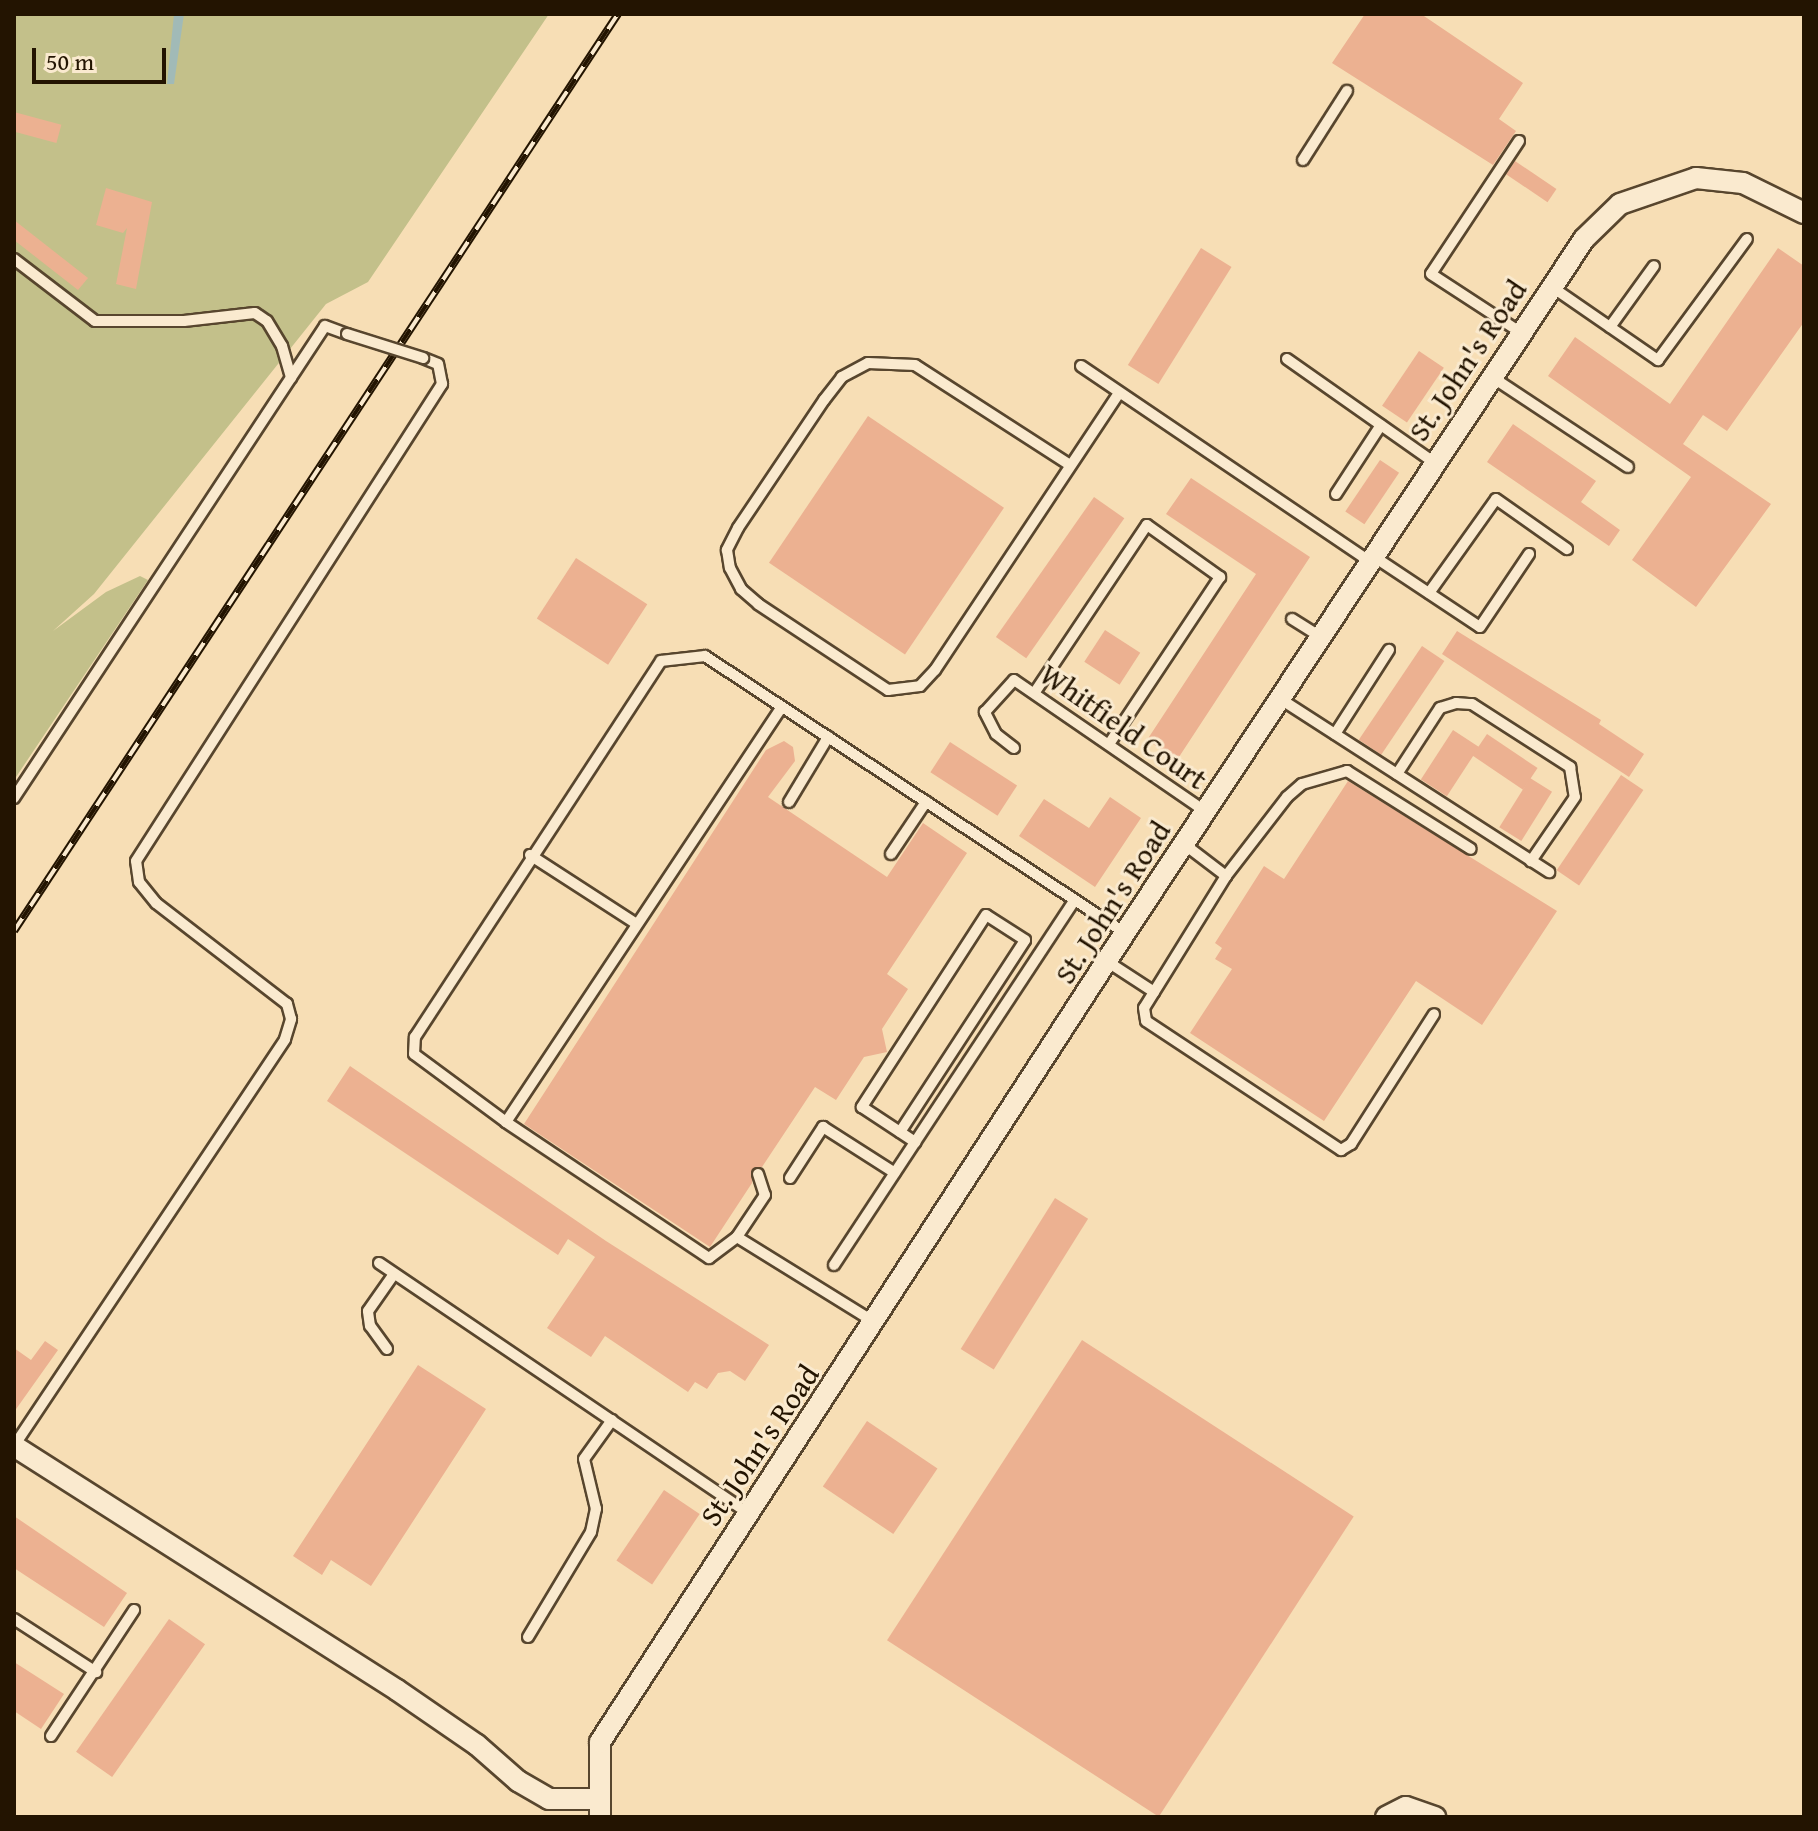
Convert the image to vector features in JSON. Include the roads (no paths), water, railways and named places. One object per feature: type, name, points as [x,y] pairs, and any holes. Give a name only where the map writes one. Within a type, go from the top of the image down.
[{"type":"street","name":"St. John's Road","points":[[598,1808],[600,1742],[876,1323],[1125,933],[1282,700],[1520,332],[1584,239],[1620,204],[1654,189],[1696,178],[1743,183],[1804,213]]},
{"type":"street","points":[[15,1445],[397,1690],[477,1745],[518,1781],[549,1799],[598,1808]]},
{"type":"street","points":[[1386,1817],[1406,1807],[1435,1817]]},
{"type":"lane","points":[[1303,160],[1347,91]]},
{"type":"lane","points":[[1519,141],[1431,274],[1520,332]]},
{"type":"lane","points":[[1552,287],[1658,360],[1747,239]]},
{"type":"lane","points":[[14,259],[95,321],[184,321],[255,313],[267,321],[282,346],[291,378]]},
{"type":"lane","points":[[1610,327],[1654,266]]},
{"type":"lane","points":[[14,798],[325,326],[438,364],[442,384],[136,861],[139,882],[156,903],[287,1004],[291,1019],[285,1039],[15,1445]]},
{"type":"lane","points":[[1287,359],[1435,463]]},
{"type":"lane","points":[[1070,465],[915,365],[892,360],[857,367],[824,400],[738,528],[727,550],[730,568],[741,589],[758,604],[888,690],[920,686],[935,670],[1119,393]]},
{"type":"lane","points":[[1081,366],[1480,627],[1529,554]]},
{"type":"lane","points":[[1492,377],[1628,467]]},
{"type":"lane","points":[[1336,494],[1381,425]]},
{"type":"lane","points":[[1429,593],[1496,499],[1567,549]]},
{"type":"lane","points":[[1035,692],[1147,525],[1220,577],[1109,744]]},
{"type":"lane","points":[[1292,619],[1322,638]]},
{"type":"lane","points":[[1335,734],[1389,650]]},
{"type":"lane","points":[[758,1174],[765,1195],[737,1237],[709,1258],[506,1122],[424,1065],[414,1054],[415,1037],[530,855],[661,661],[705,656],[1125,933]]},
{"type":"lane","name":"Whitfield Court","points":[[1014,748],[996,734],[985,712],[1014,680],[1206,812]]},
{"type":"lane","points":[[1282,700],[1549,872]]},
{"type":"lane","points":[[1397,774],[1440,708],[1456,703],[1472,704],[1570,767],[1575,797],[1531,861]]},
{"type":"lane","points":[[506,1122],[635,923],[782,707]]},
{"type":"lane","points":[[789,802],[828,737]]},
{"type":"lane","points":[[1434,1014],[1351,1144],[1341,1150],[1146,1021],[1144,1008],[1226,876],[1287,797],[1302,784],[1347,771],[1471,849]]},
{"type":"lane","points":[[891,854],[926,802]]},
{"type":"lane","points":[[1184,844],[1226,876]]},
{"type":"lane","points":[[530,855],[635,923]]},
{"type":"lane","points":[[834,1265],[1075,900]]},
{"type":"lane","points":[[900,1132],[1025,940],[986,915],[862,1107],[915,1142]]},
{"type":"lane","points":[[1108,962],[1154,992]]},
{"type":"lane","points":[[790,1178],[823,1127],[895,1173]]},
{"type":"lane","points":[[737,1237],[876,1323]]},
{"type":"lane","points":[[379,1263],[748,1513]]},
{"type":"lane","points":[[387,1349],[370,1326],[368,1311],[394,1274]]},
{"type":"lane","points":[[528,1637],[591,1532],[596,1509],[584,1459],[612,1420]]},
{"type":"lane","points":[[51,1736],[134,1610]]},
{"type":"lane","points":[[14,1619],[96,1672]]},
{"type":"water","points":[[174,14],[184,14],[174,84],[167,84]]},
{"type":"railway","points":[[14,931],[618,14]]}]
